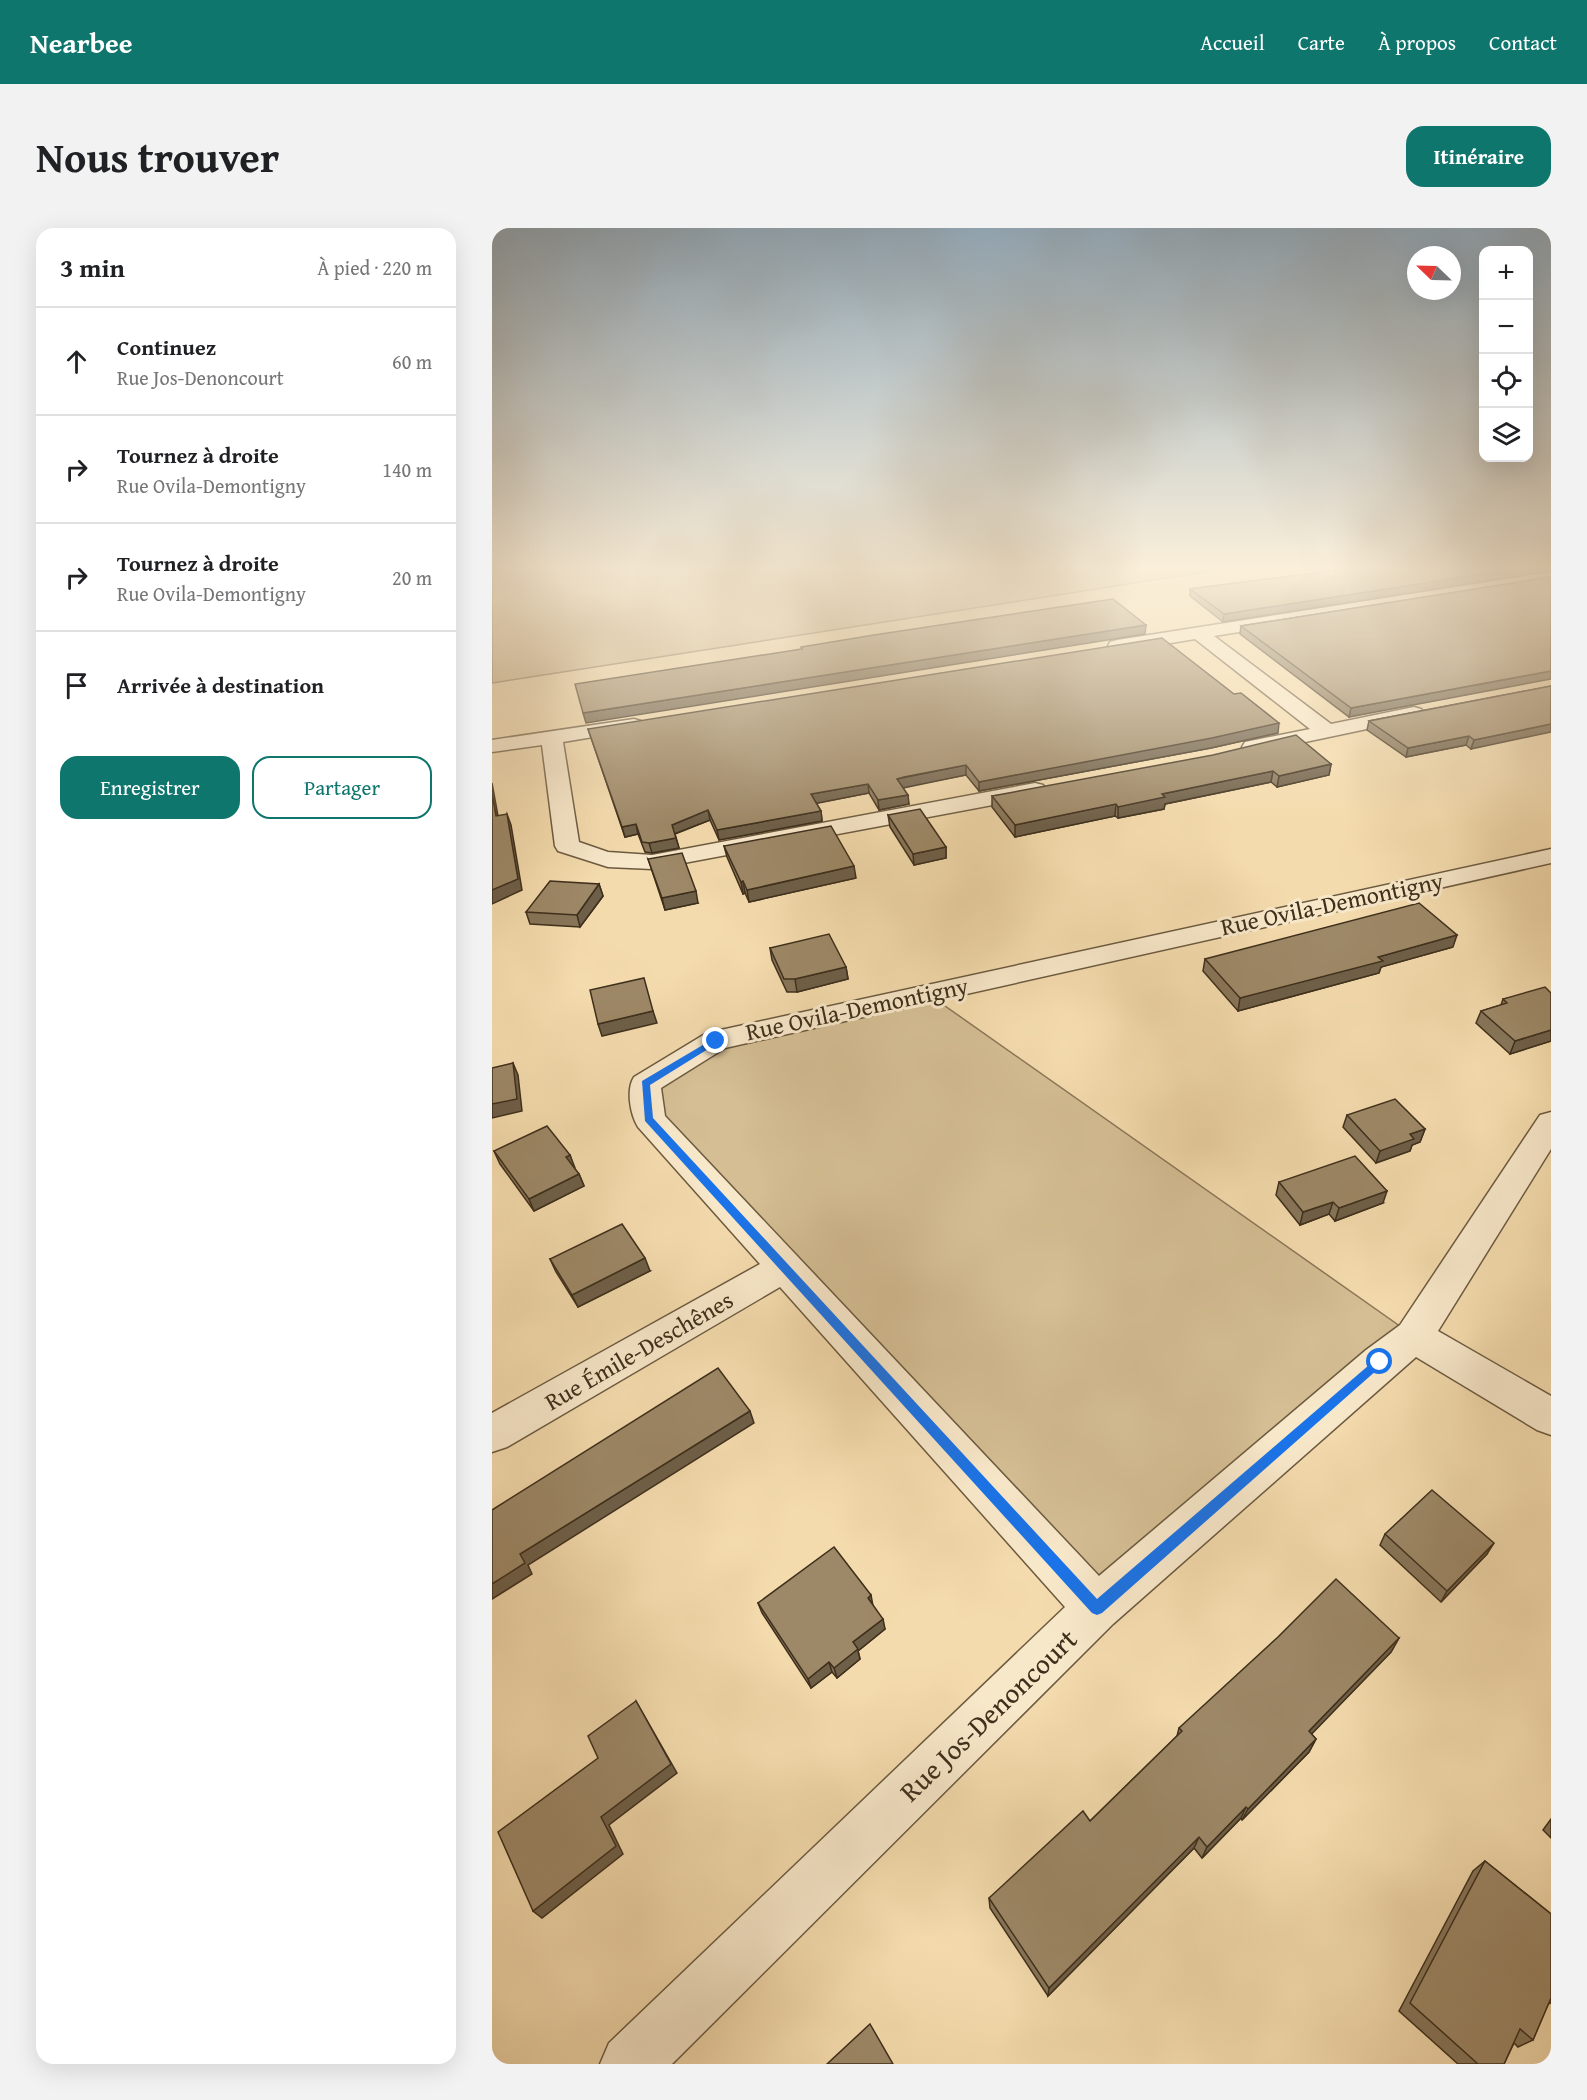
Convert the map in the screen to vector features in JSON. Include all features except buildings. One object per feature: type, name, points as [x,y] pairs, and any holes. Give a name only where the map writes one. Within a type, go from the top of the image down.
[{"type":"street","points":[[1226,654],[1325,730]]},
{"type":"street","points":[[1234,752],[1325,730],[1438,708]]},
{"type":"street","points":[[492,746],[658,721]]},
{"type":"street","points":[[552,738],[567,846],[592,857],[617,862],[652,862],[1059,786]]},
{"type":"street","name":"Rue Ovila-Demontigny","points":[[1097,1608],[649,1119],[645,1083],[716,1041],[1551,856]]},
{"type":"street","name":"Rue Jos-Denoncourt","points":[[630,2064],[1097,1608],[1380,1362],[1414,1336],[1551,1123]]},
{"type":"street","name":"Rue Émile-Deschênes","points":[[492,1434],[785,1267]]},
{"type":"street","points":[[1414,1336],[1551,1417]]},
{"type":"shaded area","points":[[492,654],[680,654],[492,683]]},
{"type":"shaded area","points":[[928,994],[1414,1336],[1097,1608],[649,1119],[645,1084],[716,1041]]},
{"type":"route","points":[[716,1041],[645,1083],[649,1119],[1097,1608],[1380,1362]]}]
